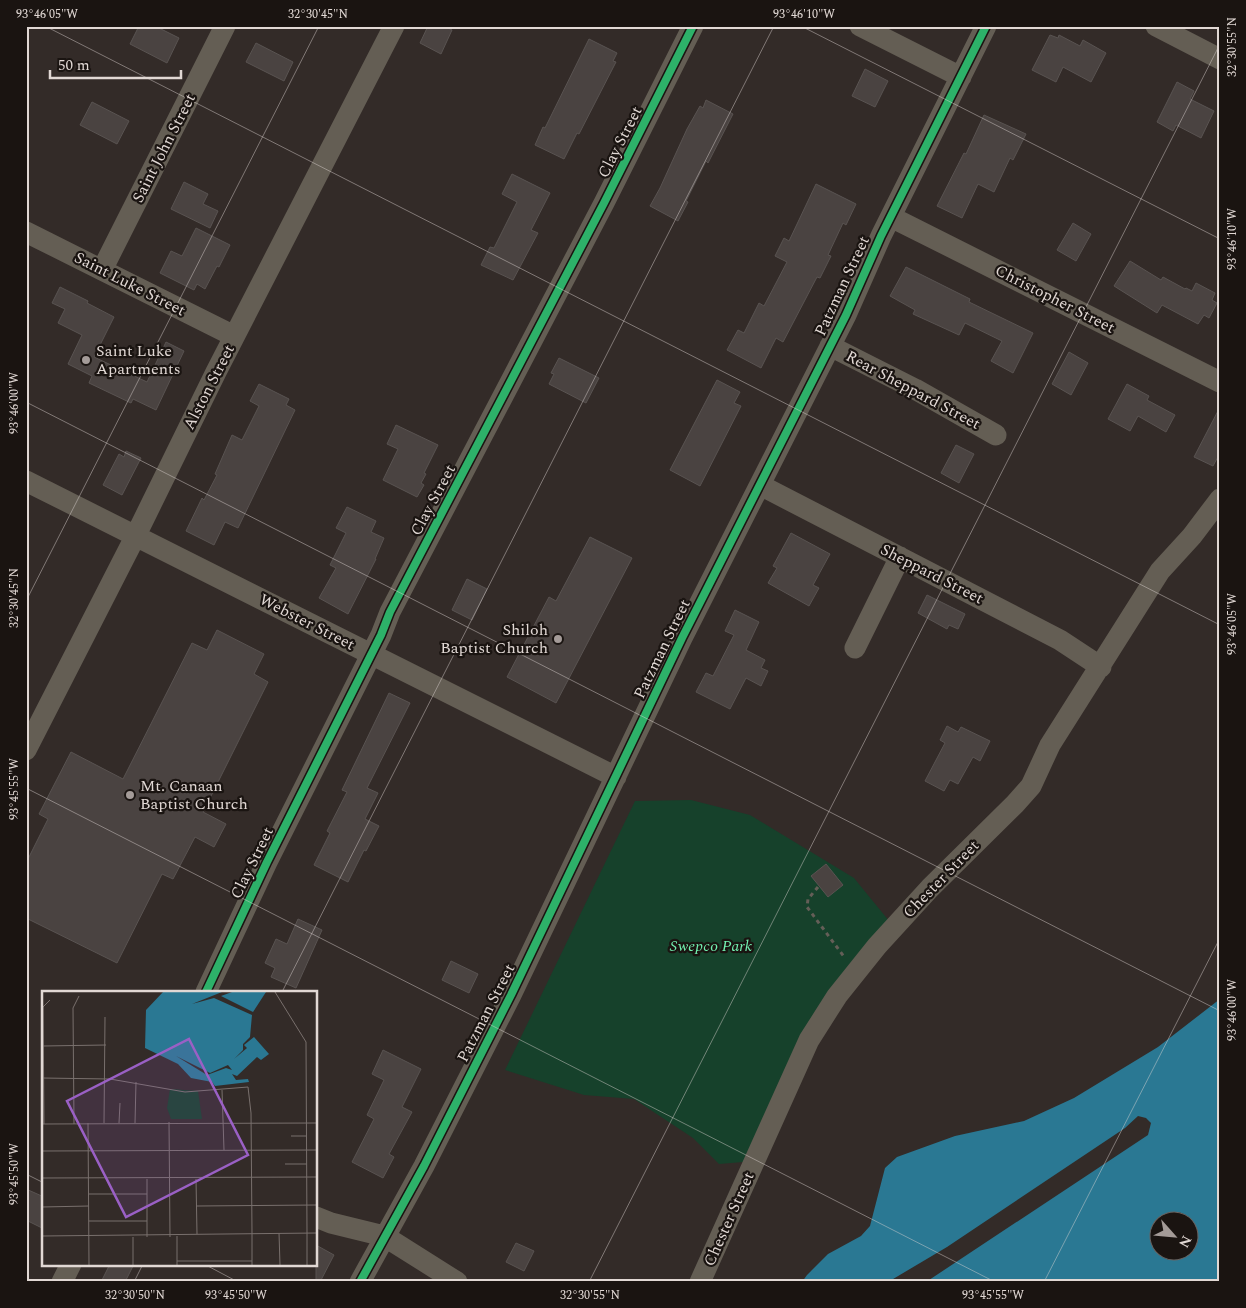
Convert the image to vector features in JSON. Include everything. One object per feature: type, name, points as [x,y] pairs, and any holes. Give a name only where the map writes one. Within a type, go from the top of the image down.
[{"type":"street","name":"Saint John Street","points":[[102,270],[225,26]]},
{"type":"street","name":"Alston Street","points":[[26,750],[136,535],[234,336],[394,26]]},
{"type":"street","name":"Clay Street","points":[[206,991],[267,862],[371,655],[390,612],[604,203],[693,26]]},
{"type":"street","points":[[860,26],[961,77]]},
{"type":"street","name":"Patzman Street","points":[[360,1282],[416,1181],[473,1071],[682,638],[846,315],[891,217],[986,26]]},
{"type":"street","points":[[1156,26],[1220,59]]},
{"type":"street","name":"Christopher Street","points":[[891,217],[1220,382]]},
{"type":"street","name":"Saint Luke Street","points":[[26,232],[234,336]]},
{"type":"street","name":"Rear Sheppard Street","points":[[830,346],[914,389],[996,435]]},
{"type":"street","name":"Webster Street","points":[[26,481],[616,777]]},
{"type":"street","name":"Sheppard Street","points":[[760,485],[1060,640],[1100,667]]},
{"type":"street","name":"Chester Street","points":[[700,1282],[809,1040],[837,996],[877,946],[930,888],[1031,786],[1050,745],[1160,570],[1192,536],[1220,499]]},
{"type":"street","points":[[855,648],[900,557]]},
{"type":"street","points":[[318,1218],[331,1223],[384,1236],[457,1282]]},
{"type":"street","points":[[62,1282],[70,1266]]},
{"type":"path","points":[[818,887],[808,899],[807,907],[855,973]]},
{"type":"green space","name":"Swepco Park","points":[[691,800],[750,815],[854,878],[894,927],[837,996],[755,1161],[719,1164],[693,1138],[634,1099],[584,1095],[505,1070],[635,801]]},
{"type":"water","points":[[1220,999],[1220,1282],[926,1282],[1148,1135],[1151,1123],[1146,1118],[1138,1116],[1125,1128],[947,1247],[888,1282],[802,1282],[828,1254],[861,1236],[870,1226],[885,1168],[897,1157],[955,1136],[1024,1121],[1074,1098],[1158,1047]]},
{"type":"building","points":[[139,26],[155,26],[179,38],[167,63],[130,44]]},
{"type":"building","points":[[428,26],[444,26],[452,30],[441,54],[420,43]]},
{"type":"building","points":[[1050,35],[1058,38],[1059,35],[1080,46],[1083,40],[1106,53],[1091,82],[1063,67],[1056,82],[1032,70]]},
{"type":"building","points":[[589,39],[617,53],[613,61],[616,62],[564,159],[535,145]]},
{"type":"building","points":[[256,43],[293,62],[284,81],[246,62]]},
{"type":"building","points":[[865,69],[888,81],[875,107],[852,96]]},
{"type":"building","points":[[1177,82],[1194,91],[1190,99],[1214,111],[1201,138],[1176,125],[1173,131],[1157,122]]},
{"type":"building","points":[[706,100],[733,114],[708,163],[706,161],[678,221],[650,206],[687,129],[700,106],[703,108]]},
{"type":"building","points":[[92,102],[129,121],[117,144],[80,125]]},
{"type":"building","points":[[984,115],[1026,134],[1013,160],[1010,158],[994,192],[978,184],[962,218],[937,206],[964,153],[966,154]]},
{"type":"building","points":[[512,174],[550,193],[531,230],[538,233],[513,280],[481,265],[490,247],[494,248],[517,202],[502,194]]},
{"type":"building","points":[[184,182],[208,194],[203,204],[218,211],[210,228],[171,209]]},
{"type":"building","points":[[816,184],[856,204],[846,225],[843,223],[828,255],[831,256],[820,278],[817,277],[783,342],[776,338],[761,368],[727,350],[738,330],[744,333],[759,303],[764,306],[787,262],[775,256],[784,238],[789,241]]},
{"type":"building","points":[[1073,223],[1091,234],[1076,261],[1057,250]]},
{"type":"building","points":[[196,228],[230,245],[205,289],[197,284],[194,290],[160,273],[171,251],[182,256]]},
{"type":"building","points":[[1130,261],[1161,280],[1163,277],[1192,291],[1196,283],[1215,293],[1212,300],[1217,303],[1209,318],[1204,315],[1198,324],[1162,305],[1157,313],[1114,286]]},
{"type":"building","points":[[906,267],[970,299],[969,302],[1033,333],[1013,373],[991,361],[1002,341],[965,323],[959,335],[913,314],[915,310],[890,296]]},
{"type":"building","name":"Saint Luke Apartments","points":[[60,287],[114,317],[94,357],[147,382],[166,342],[184,351],[156,410],[133,399],[131,403],[89,383],[92,376],[68,364],[82,335],[58,323],[65,309],[52,303]]},
{"type":"building","points":[[1069,352],[1088,363],[1071,395],[1052,384]]},
{"type":"building","points":[[559,358],[599,378],[586,403],[549,384],[554,374],[551,373]]},
{"type":"building","points":[[717,380],[740,392],[734,403],[741,406],[700,486],[670,470]]},
{"type":"building","points":[[259,384],[289,399],[286,405],[295,410],[238,528],[225,522],[214,545],[186,531],[202,498],[204,500],[217,475],[215,474],[232,435],[242,440],[259,406],[250,401]]},
{"type":"building","points":[[1127,384],[1149,396],[1147,400],[1175,415],[1166,432],[1138,416],[1130,431],[1108,419]]},
{"type":"building","points":[[1220,407],[1220,453],[1213,466],[1194,457]]},
{"type":"building","points":[[396,425],[438,445],[424,473],[426,474],[421,483],[424,485],[417,497],[383,480],[398,449],[387,444]]},
{"type":"building","points":[[956,445],[974,454],[959,483],[941,473]]},
{"type":"building","points":[[126,451],[141,458],[122,495],[103,485],[119,454],[124,457]]},
{"type":"building","points":[[347,507],[376,521],[371,532],[384,538],[376,559],[348,614],[319,598],[336,568],[330,565],[346,533],[336,528]]},
{"type":"building","points":[[791,533],[830,554],[813,585],[819,588],[809,606],[768,583],[777,568],[773,566]]},
{"type":"building","name":"Shiloh Baptist Church","points":[[590,537],[632,558],[556,703],[507,677],[549,597],[556,601]]},
{"type":"building","points":[[467,579],[487,589],[472,620],[452,610]]},
{"type":"building","points":[[927,595],[965,614],[958,629],[949,625],[947,629],[918,613]]},
{"type":"building","points":[[735,610],[759,622],[746,650],[765,660],[761,668],[768,671],[761,686],[746,678],[730,709],[696,692],[706,673],[713,676],[734,635],[725,631]]},
{"type":"building","name":"Mt. Canaan Baptist Church","points":[[217,630],[264,654],[254,674],[268,682],[203,812],[226,824],[214,847],[195,837],[173,879],[162,874],[117,963],[26,918],[26,863],[48,819],[39,814],[71,752],[123,779],[192,643],[207,650]]},
{"type":"building","points":[[389,693],[410,703],[367,788],[378,793],[365,819],[379,826],[348,882],[314,865],[330,833],[327,831],[347,792],[342,790]]},
{"type":"building","points":[[947,726],[958,732],[961,727],[990,741],[980,761],[973,757],[958,784],[950,780],[944,791],[925,781],[945,743],[940,740]]},
{"type":"building","points":[[826,864],[843,885],[828,897],[811,876]]},
{"type":"building","points":[[298,919],[322,930],[296,988],[271,977],[275,968],[265,963],[276,939],[287,944]]},
{"type":"building","points":[[451,961],[478,974],[469,993],[442,980]]},
{"type":"building","points":[[383,1050],[421,1069],[402,1107],[412,1112],[389,1154],[394,1157],[383,1178],[352,1162],[374,1119],[367,1115],[384,1080],[372,1074]]},
{"type":"building","points":[[26,1189],[42,1196],[42,1228],[26,1220]]},
{"type":"building","points":[[516,1243],[534,1251],[524,1271],[506,1262]]},
{"type":"building","points":[[318,1246],[334,1255],[320,1282],[316,1282]]},
{"type":"building","points":[[109,1266],[133,1266],[125,1282],[101,1282]]},
{"type":"cycle path","points":[[206,991],[267,862],[381,635],[390,612],[604,203],[693,26]]},
{"type":"cycle path","points":[[360,1282],[424,1166],[511,995],[682,638],[846,315],[881,236],[986,26]]},
{"type":"place","name":"Saint Luke Apartments","points":[[86,360]]},
{"type":"place","name":"Shiloh Baptist Church","points":[[558,639]]},
{"type":"place","name":"Mt. Canaan Baptist Church","points":[[130,795]]}]
